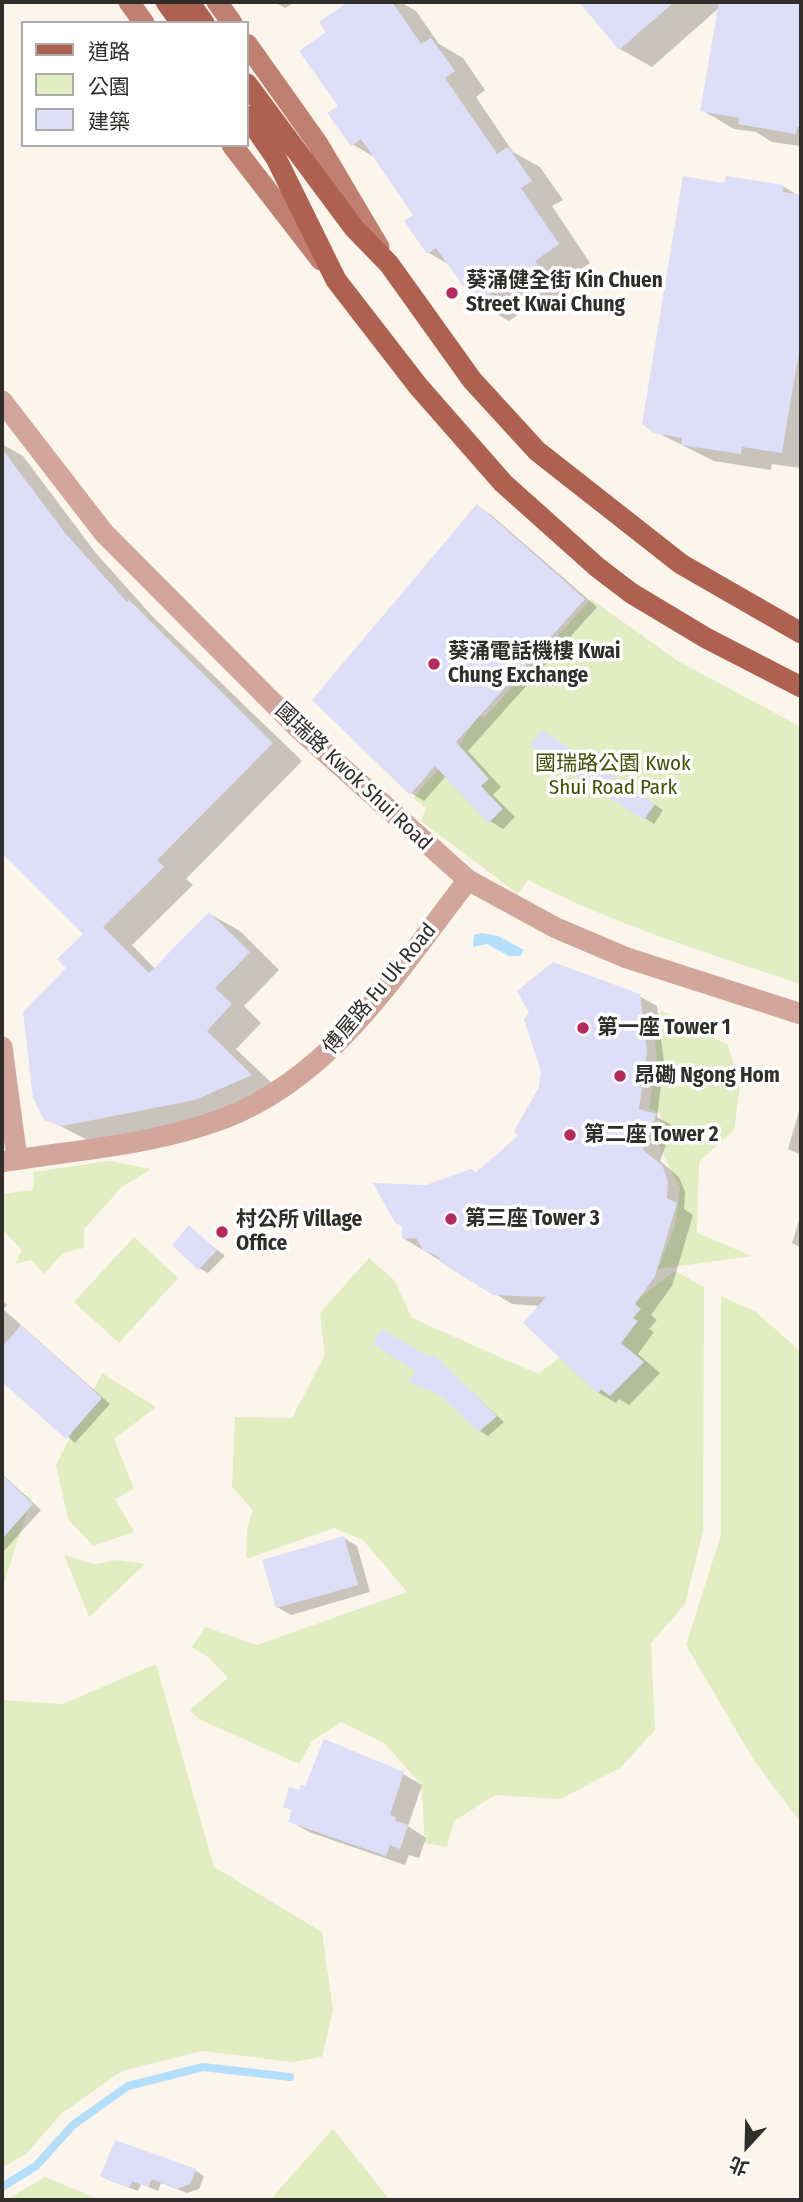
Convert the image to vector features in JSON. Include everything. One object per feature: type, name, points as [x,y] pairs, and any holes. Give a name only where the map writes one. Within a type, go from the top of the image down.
[{"type":"main road","points":[[129,2],[143,21]]},
{"type":"main road","points":[[166,2],[180,21]]},
{"type":"main road","points":[[189,2],[203,21]]},
{"type":"main road","points":[[217,2],[231,21]]},
{"type":"main road","points":[[248,45],[318,144],[389,264],[472,380],[537,451],[681,564],[801,633]]},
{"type":"main road","points":[[248,85],[354,228],[389,264]]},
{"type":"main road","points":[[248,117],[276,158],[336,280]]},
{"type":"main road","points":[[234,147],[418,386],[503,482],[597,567],[631,593],[695,632],[801,687]]},
{"type":"street","name":"國瑞路 Kwok Shui Road","points":[[2,401],[114,543],[300,730],[468,880],[556,928],[627,958],[801,1014]]},
{"type":"street","name":"傅屋路 Fu Uk Road","points":[[9,1160],[151,1138],[206,1125],[285,1088],[319,1063],[350,1031],[468,880]]},
{"type":"street","points":[[2,1047],[9,1160]]},
{"type":"green space","name":"國瑞路公園 Kwok Shui Road Park","points":[[591,599],[678,661],[801,727],[801,984],[628,925],[528,880],[518,894],[421,821],[426,808],[413,798],[458,747],[478,715],[484,718]]},
{"type":"green space","points":[[662,1011],[728,1045],[740,1087],[734,1130],[699,1162],[697,1233],[752,1256],[658,1269],[675,1225],[680,1188],[657,1143],[661,1114],[649,1108],[657,1060],[652,1017]]},
{"type":"green space","points":[[109,1161],[151,1169],[122,1187],[84,1229],[84,1248],[63,1253],[44,1274],[31,1260],[15,1264],[22,1250],[2,1229],[2,1194],[33,1190],[34,1172]]},
{"type":"green space","points":[[134,1237],[178,1278],[119,1343],[74,1302]]},
{"type":"green space","points":[[369,1258],[394,1280],[412,1318],[538,1374],[675,1271],[704,1287],[703,1531],[685,1604],[651,1643],[655,1730],[620,1768],[560,1799],[495,1795],[454,1821],[447,1847],[425,1843],[421,1784],[384,1743],[341,1722],[312,1741],[299,1764],[199,1719],[190,1710],[228,1678],[208,1657],[192,1647],[205,1627],[257,1645],[407,1592],[363,1540],[334,1528],[246,1559],[247,1529],[253,1510],[232,1487],[235,1417],[292,1418],[325,1355],[320,1313]]},
{"type":"green space","points":[[721,1296],[756,1312],[801,1352],[801,1823],[753,1759],[686,1645],[721,1535]]},
{"type":"green space","points":[[102,1373],[156,1407],[114,1439],[134,1489],[115,1499],[134,1532],[93,1546],[68,1519],[56,1465]]},
{"type":"green space","points":[[2,1482],[31,1498],[2,1590]]},
{"type":"green space","points":[[64,1555],[95,1564],[117,1560],[145,1564],[89,1617]]},
{"type":"green space","points":[[156,1664],[214,1867],[322,1932],[333,2010],[322,2057],[292,2062],[202,2051],[122,2071],[62,2113],[26,2154],[2,2168],[2,1700],[63,1704]]},
{"type":"green space","points":[[333,2129],[390,2200],[270,2200]]},
{"type":"green space","points":[[45,2177],[101,2200],[6,2200]]},
{"type":"water","points":[[482,933],[498,936],[524,950],[520,956],[509,956],[487,944],[473,947],[474,935]]},
{"type":"building","points":[[348,2],[392,2],[421,44],[431,38],[455,71],[445,78],[497,154],[508,147],[532,181],[521,188],[559,244],[535,261],[541,270],[509,292],[504,284],[476,304],[436,248],[427,254],[404,221],[413,215],[361,139],[351,146],[327,113],[338,106],[299,51],[326,32],[319,22]]},
{"type":"building","points":[[579,2],[674,2],[619,50]]},
{"type":"building","points":[[719,2],[801,2],[801,127],[797,127],[796,134],[738,124],[740,118],[700,111]]},
{"type":"building","points":[[683,176],[724,183],[726,176],[784,185],[783,192],[801,195],[801,340],[782,453],[742,447],[741,454],[681,445],[682,438],[653,433],[642,424]]},
{"type":"building","points":[[2,449],[65,533],[127,602],[129,600],[273,743],[157,860],[164,867],[103,927],[149,973],[209,912],[250,952],[215,988],[232,1004],[207,1031],[252,1075],[195,1100],[62,1126],[44,1120],[33,1098],[23,1012],[66,968],[57,959],[83,934],[2,853]]},
{"type":"building","name":"葵涌電話機樓 Kwai Chung Exchange","points":[[477,504],[585,599],[456,742],[489,779],[481,786],[503,809],[488,823],[435,766],[410,795],[312,700]]},
{"type":"building","points":[[542,730],[655,804],[644,820],[530,746]]},
{"type":"building","points":[[553,962],[640,994],[647,1051],[639,1109],[656,1114],[643,1150],[662,1165],[668,1181],[667,1198],[677,1203],[655,1276],[635,1304],[641,1309],[633,1318],[638,1321],[621,1343],[644,1362],[610,1396],[601,1389],[598,1394],[523,1323],[546,1297],[493,1295],[440,1262],[439,1257],[423,1250],[416,1238],[402,1239],[402,1226],[395,1223],[373,1183],[426,1185],[471,1169],[476,1172],[518,1136],[514,1131],[539,1087],[541,1072],[524,1019],[529,1013],[517,991]]},
{"type":"building","points":[[189,1225],[217,1250],[198,1270],[172,1245]]},
{"type":"building","points":[[21,1325],[102,1398],[66,1439],[2,1382],[2,1347]]},
{"type":"building","points":[[382,1329],[430,1357],[433,1354],[497,1416],[479,1432],[441,1396],[408,1381],[416,1372],[373,1344]]},
{"type":"building","points":[[2,1475],[33,1504],[2,1539]]},
{"type":"building","points":[[344,1536],[358,1585],[276,1608],[262,1560]]},
{"type":"building","points":[[324,1739],[404,1772],[390,1815],[396,1817],[395,1821],[408,1825],[400,1849],[390,1845],[386,1856],[288,1822],[292,1810],[283,1807],[289,1787],[299,1790],[301,1785],[305,1786]]},
{"type":"building","points":[[115,2140],[196,2169],[190,2184],[177,2189],[152,2179],[148,2187],[132,2181],[129,2188],[100,2176]]},
{"type":"waterway","points":[[2,2187],[36,2166],[73,2125],[128,2086],[203,2067],[290,2077]]},
{"type":"place","name":"葵涌健全街 Kin Chuen Street Kwai Chung","points":[[452,293]]},
{"type":"place","name":"葵涌電話機樓 Kwai Chung Exchange","points":[[434,664]]},
{"type":"place","name":"第一座 Tower 1","points":[[583,1028]]},
{"type":"place","name":"昂磡 Ngong Hom","points":[[620,1076]]},
{"type":"place","name":"第二座 Tower 2","points":[[570,1135]]},
{"type":"place","name":"第三座 Tower 3","points":[[451,1219]]},
{"type":"place","name":"村公所 Village Office","points":[[222,1232]]}]
